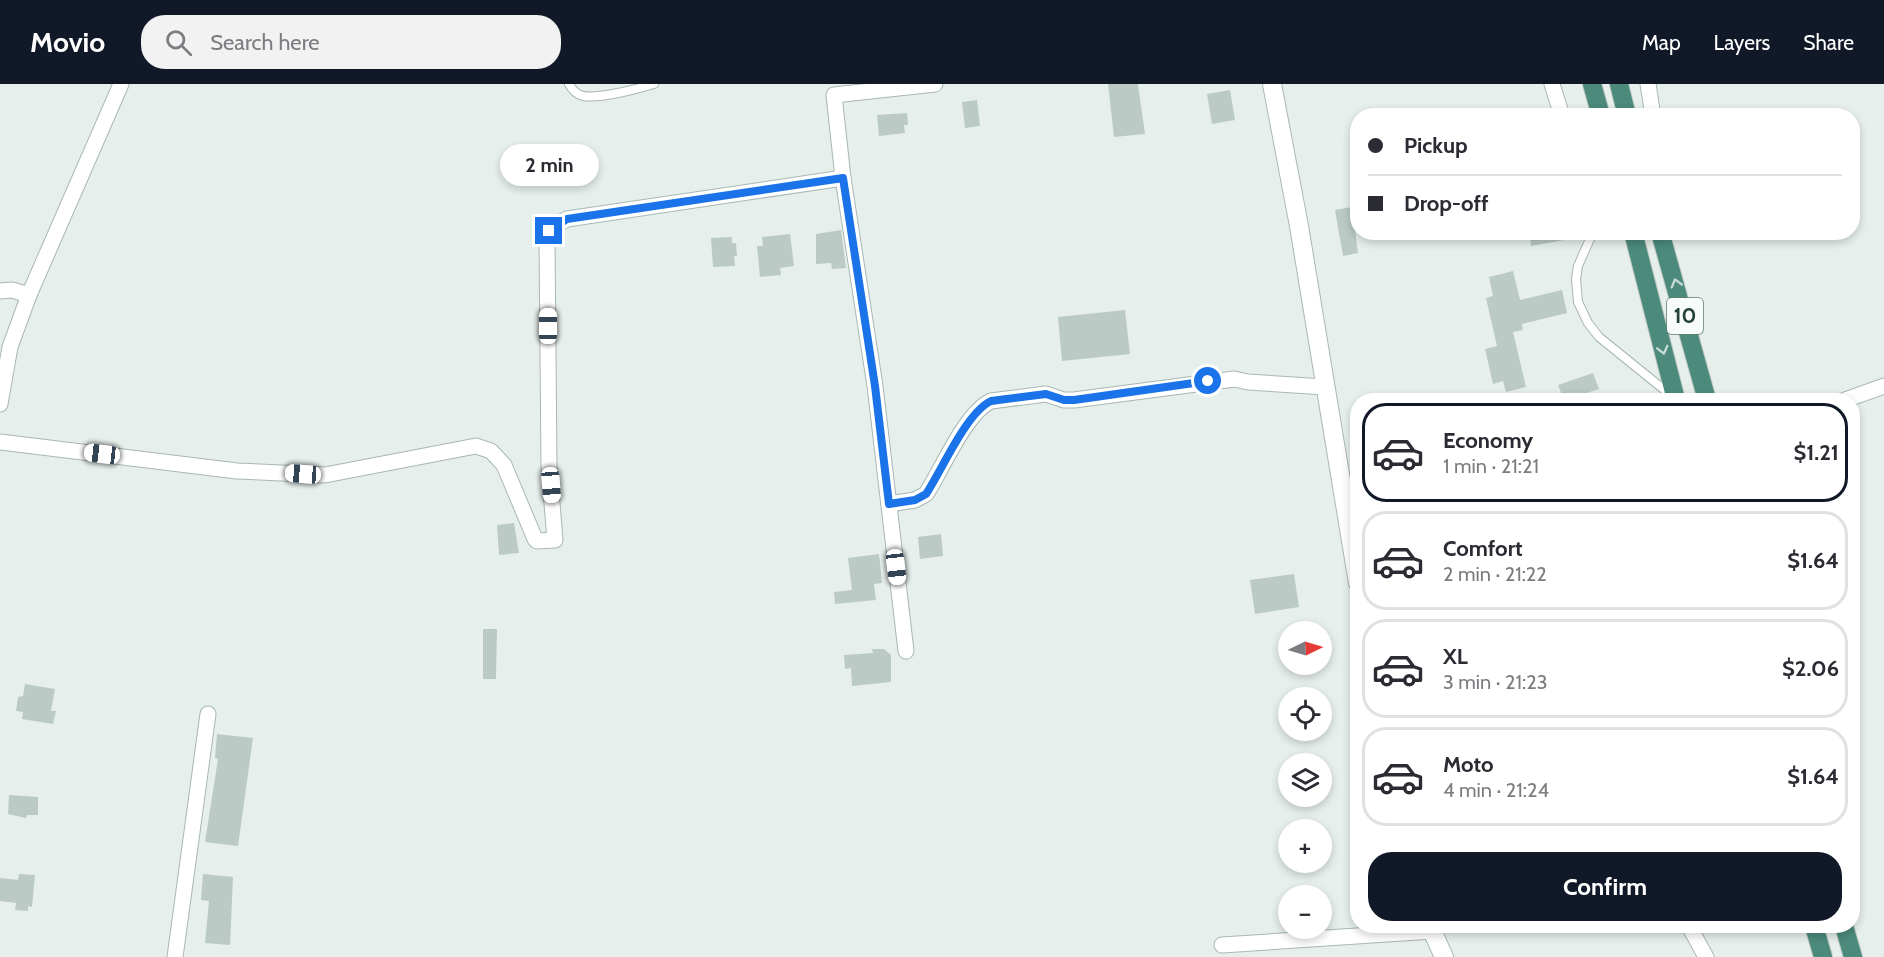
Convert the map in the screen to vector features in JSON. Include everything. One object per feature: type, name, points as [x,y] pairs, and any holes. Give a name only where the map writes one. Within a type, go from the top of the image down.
[{"type":"highway","points":[[1592,84],[1598,108]]},
{"type":"highway","points":[[1619,84],[1625,108]]},
{"type":"highway","name":"10","points":[[1635,240],[1674,393]]},
{"type":"highway","name":"10","points":[[1662,240],[1705,393]]},
{"type":"highway","points":[[1816,933],[1823,957]]},
{"type":"highway","points":[[1846,933],[1853,957]]},
{"type":"street","points":[[0,404],[5,346],[121,84]]},
{"type":"street","points":[[906,651],[875,386],[843,178],[835,94],[935,84]]},
{"type":"street","points":[[1272,84],[1350,535]]},
{"type":"street","points":[[1552,84],[1560,108]]},
{"type":"street","points":[[1648,84],[1652,108]]},
{"type":"street","points":[[0,441],[237,471],[325,476],[471,447],[486,448],[504,465],[535,539],[537,541],[555,540],[549,456],[548,239],[550,228],[567,219],[843,178]]},
{"type":"street","points":[[0,291],[12,290],[29,295]]},
{"type":"street","points":[[889,504],[915,500],[926,494],[969,423],[985,404],[991,401],[1046,394],[1064,400],[1074,400],[1234,379],[1325,387]]},
{"type":"street","points":[[1860,395],[1884,386]]},
{"type":"street","points":[[176,957],[208,714]]},
{"type":"street","points":[[1222,945],[1370,933]]},
{"type":"street","points":[[1433,933],[1444,957]]},
{"type":"street","points":[[1693,933],[1706,957]]},
{"type":"lane","points":[[568,84],[573,91],[583,96],[627,92],[654,84]]},
{"type":"lane","points":[[1589,240],[1575,279],[1578,302],[1588,323],[1599,337],[1667,393]]},
{"type":"building","points":[[1108,84],[1138,84],[1145,134],[1114,137]]},
{"type":"building","points":[[1230,90],[1235,120],[1212,124],[1207,94]]},
{"type":"building","points":[[977,100],[980,126],[965,128],[962,102]]},
{"type":"building","points":[[907,113],[908,125],[904,125],[905,133],[879,136],[877,115]]},
{"type":"building","points":[[1350,207],[1350,240],[1356,240],[1358,253],[1343,256],[1335,210]]},
{"type":"building","points":[[841,230],[846,268],[832,269],[831,263],[816,264],[816,234]]},
{"type":"building","points":[[790,234],[794,266],[780,268],[781,275],[760,277],[757,246],[763,246],[762,237]]},
{"type":"building","points":[[732,237],[732,243],[736,243],[735,266],[713,267],[711,238]]},
{"type":"building","points":[[1530,240],[1564,240],[1531,246]]},
{"type":"building","points":[[1513,271],[1520,300],[1562,290],[1567,313],[1522,324],[1523,330],[1513,332],[1526,387],[1506,392],[1503,381],[1493,384],[1485,349],[1497,346],[1486,298],[1493,296],[1489,277]]},
{"type":"building","points":[[1125,310],[1130,354],[1062,361],[1058,317]]},
{"type":"building","points":[[1593,373],[1599,389],[1586,393],[1561,393],[1558,385]]},
{"type":"building","points":[[514,523],[519,553],[499,555],[497,525]]},
{"type":"building","points":[[941,534],[943,556],[920,559],[918,537]]},
{"type":"building","points":[[879,554],[882,583],[874,584],[876,600],[835,604],[834,592],[852,590],[848,558]]},
{"type":"building","points":[[1294,574],[1299,607],[1255,614],[1250,580]]},
{"type":"building","points":[[483,629],[497,629],[496,679],[483,679]]},
{"type":"building","points":[[872,649],[884,649],[891,655],[891,682],[852,686],[851,668],[845,669],[844,655],[873,653]]},
{"type":"building","points":[[25,684],[55,689],[51,711],[56,711],[53,724],[22,719],[23,712],[16,711],[18,697],[23,696]]},
{"type":"building","points":[[217,734],[253,738],[238,846],[205,842],[218,759],[215,758]]},
{"type":"building","points":[[9,795],[38,797],[38,815],[27,815],[26,818],[8,814]]},
{"type":"building","points":[[19,874],[35,875],[32,907],[28,906],[28,911],[15,910],[16,903],[0,901],[0,878],[18,880]]},
{"type":"building","points":[[203,874],[233,877],[230,945],[205,943],[209,901],[201,900]]},
{"type":"route","points":[[549,231],[550,228],[567,219],[843,178],[875,386],[889,504],[915,500],[926,494],[969,423],[985,404],[991,401],[1046,394],[1064,400],[1074,400],[1208,381]]}]
